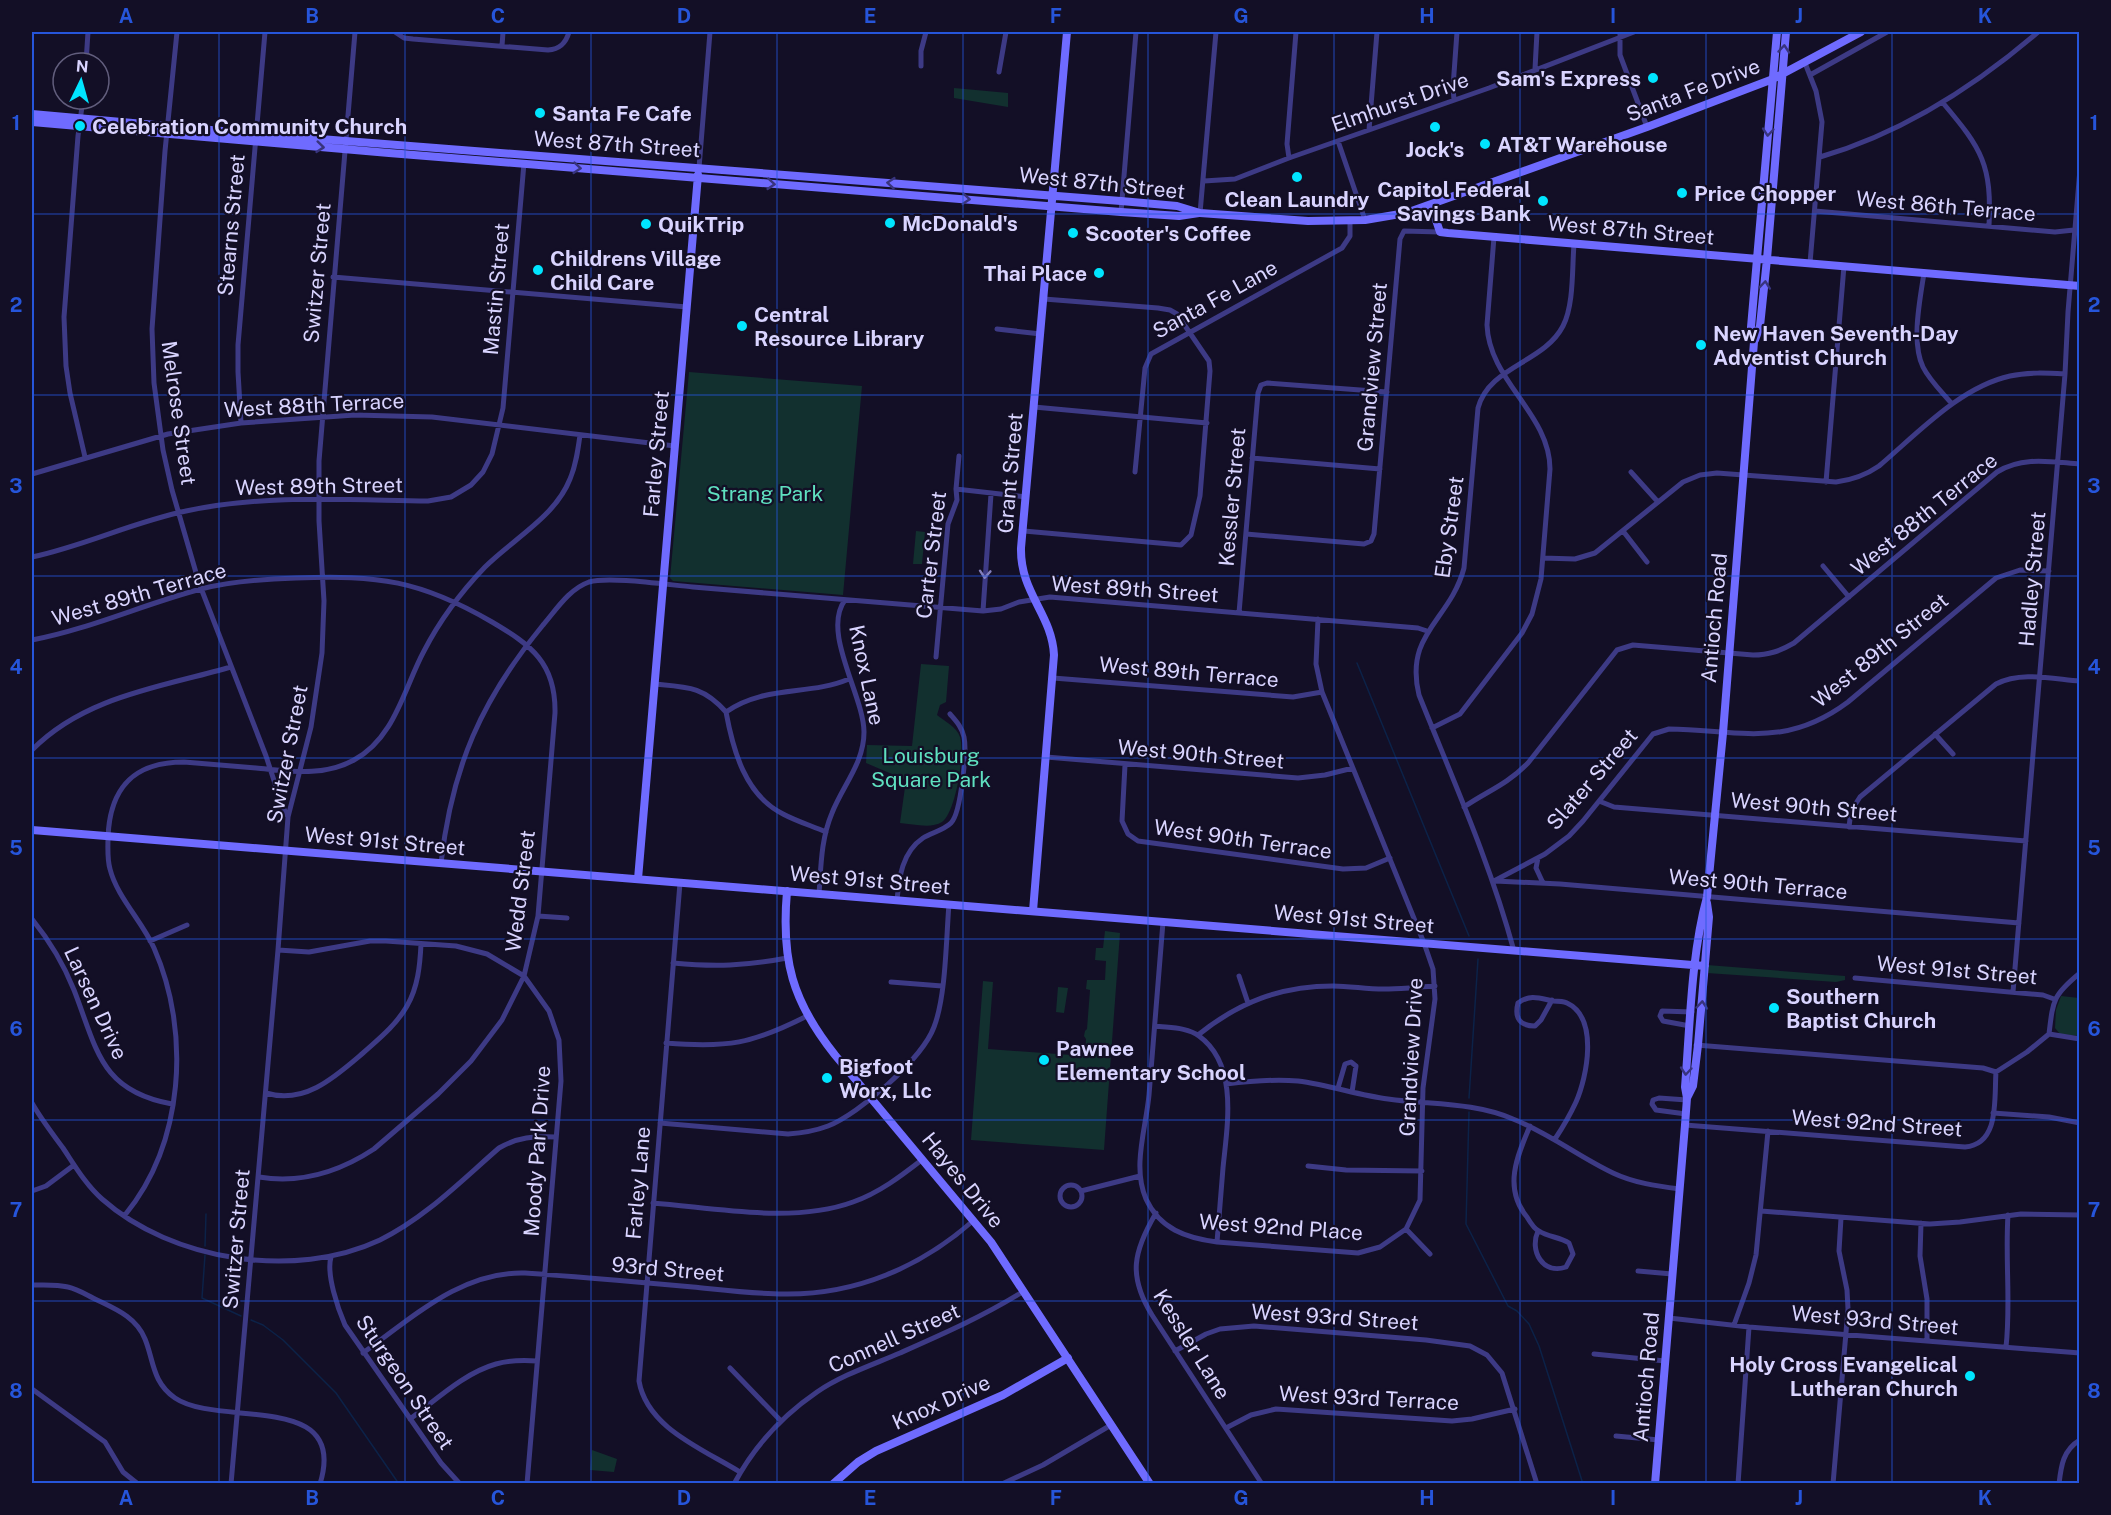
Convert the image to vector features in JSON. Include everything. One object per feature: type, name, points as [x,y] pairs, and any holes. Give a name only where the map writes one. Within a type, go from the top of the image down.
[{"type":"street","points":[[87,51],[88,32]]},
{"type":"street","name":"Melrose Street","points":[[177,32],[152,329],[154,383],[161,435],[178,513],[202,589],[288,817]]},
{"type":"street","name":"Stearns Street","points":[[241,423],[238,345],[265,32]]},
{"type":"street","name":"Switzer Street","points":[[231,1484],[288,817],[311,727],[320,673],[324,620],[319,499],[322,417],[355,32]]},
{"type":"street","points":[[395,32],[404,38],[555,49],[566,41],[569,32]]},
{"type":"street","points":[[442,41],[443,32]]},
{"type":"street","points":[[502,46],[503,32]]},
{"type":"street","name":"Farley Street","points":[[638,879],[710,32]]},
{"type":"street","points":[[921,66],[921,51],[926,32]]},
{"type":"street","points":[[999,72],[1006,32]]},
{"type":"street","name":"Grant Street","points":[[1033,911],[1054,644],[1022,569],[1023,531],[1067,32]]},
{"type":"street","points":[[1120,212],[1136,32]]},
{"type":"street","points":[[1200,213],[1216,32]]},
{"type":"street","points":[[1289,158],[1287,144],[1296,32]]},
{"type":"street","points":[[1369,130],[1377,32]]},
{"type":"street","points":[[1454,100],[1457,32]]},
{"type":"street","points":[[1535,69],[1537,32]]},
{"type":"street","name":"Elmhurst Drive","points":[[1204,181],[1235,179],[1454,100],[1620,34],[1634,32]]},
{"type":"street","name":"Antioch Road","points":[[1687,1099],[1693,1086],[1705,966],[1707,897],[1744,474],[1754,342],[1751,327],[1777,32]]},
{"type":"street","name":"Antioch Road","points":[[1754,342],[1760,326],[1767,259],[1786,32]]},
{"type":"street","name":"Santa Fe Drive","points":[[1431,205],[1773,79],[1861,32]]},
{"type":"street","points":[[1810,75],[1887,32]]},
{"type":"street","points":[[1820,157],[1885,134],[1943,103],[2038,32]]},
{"type":"street","points":[[1620,34],[1620,55],[1647,127]]},
{"type":"street","points":[[1805,63],[1820,109],[1820,157],[1810,263]]},
{"type":"street","points":[[1943,103],[1971,136],[1983,161],[1989,190],[1989,226]]},
{"type":"street","points":[[82,111],[64,328],[70,393],[85,457]]},
{"type":"street","name":"West 87th Street","points":[[32,114],[80,123]]},
{"type":"street","name":"West 87th Street","points":[[32,122],[80,123],[168,130],[256,138],[344,150],[699,168],[1177,206],[1200,213]]},
{"type":"street","name":"West 87th Street","points":[[256,138],[345,140],[698,178],[1179,216],[1200,213],[1308,221],[1350,221],[1406,213],[1431,205]]},
{"type":"street","points":[[1338,141],[1365,220]]},
{"type":"street","name":"Mastin Street","points":[[499,425],[503,408],[525,159]]},
{"type":"street","name":"Hadley Street","points":[[2013,992],[2066,374],[2079,169]]},
{"type":"street","points":[[1431,205],[1440,232]]},
{"type":"street","name":"West 86th Terrace","points":[[1815,211],[2055,232],[2074,230]]},
{"type":"street","name":"Santa Fe Lane","points":[[1135,472],[1147,360],[1156,350],[1342,248],[1350,236],[1350,221]]},
{"type":"street","name":"Grandview Street","points":[[1245,534],[1364,544],[1371,541],[1374,534],[1400,239],[1404,231],[1440,232]]},
{"type":"street","name":"West 87th Street","points":[[1440,232],[2079,286]]},
{"type":"street","points":[[1432,728],[1460,714],[1522,633],[1533,614],[1539,596],[1550,469],[1549,452],[1540,430],[1493,357],[1487,332],[1494,237]]},
{"type":"street","name":"Eby Street","points":[[1514,951],[1494,881],[1419,695],[1415,672],[1419,650],[1427,631],[1449,603],[1461,581],[1466,558],[1478,408],[1484,392],[1491,384],[1544,348],[1554,339],[1563,325],[1569,300],[1574,244]]},
{"type":"street","points":[[1826,482],[1844,266]]},
{"type":"street","points":[[1924,273],[1918,353],[1927,374],[1952,404]]},
{"type":"street","points":[[333,277],[687,307]]},
{"type":"street","points":[[1023,531],[1181,545],[1191,535],[1200,496],[1207,423],[1209,362],[1177,314],[1170,310],[1044,299]]},
{"type":"street","points":[[997,329],[1041,334]]},
{"type":"street","points":[[1543,558],[1569,560],[1585,557],[1600,550],[1683,482],[1694,476],[1717,473],[1744,474],[1826,482],[1852,479],[1873,470],[1952,404],[1979,387],[1999,379],[2029,374],[2066,374]]},
{"type":"street","name":"Kessler Street","points":[[1239,613],[1258,393],[1261,385],[1267,383],[1387,392]]},
{"type":"street","points":[[1034,407],[1207,423]]},
{"type":"street","name":"West 88th Terrace","points":[[32,474],[161,435],[241,423],[322,417],[408,415],[675,446]]},
{"type":"street","name":"West 89th Street","points":[[32,557],[178,513],[236,502],[282,499],[428,501],[450,497],[471,485],[483,472],[492,454],[499,425]]},
{"type":"street","points":[[125,1215],[147,1180],[157,1158],[168,1124],[177,1066],[175,1027],[166,982],[150,941],[114,880],[108,857],[110,814],[120,790],[131,778],[148,767],[167,762],[317,772],[344,765],[367,752],[394,718],[430,640],[455,602],[486,566],[544,515],[564,492],[575,466],[580,435]]},
{"type":"street","name":"Carter Street","points":[[936,657],[948,524],[957,500],[959,456]]},
{"type":"street","points":[[1252,458],[1380,469]]},
{"type":"street","name":"West 88th Terrace","points":[[1729,652],[1764,655],[1785,648],[1997,472],[2019,462],[2079,464]]},
{"type":"street","points":[[1631,472],[1658,502]]},
{"type":"street","points":[[956,489],[1026,497]]},
{"type":"street","points":[[983,611],[991,494]]},
{"type":"street","points":[[1623,531],[1647,562]]},
{"type":"street","name":"West 88th Terrace","points":[[1823,566],[1848,597]]},
{"type":"street","name":"West 89th Street","points":[[1723,733],[1768,735],[1806,726],[1828,716],[1996,579],[2020,570],[2049,571]]},
{"type":"street","name":"West 89th Terrace","points":[[32,640],[62,633],[202,589],[242,581],[353,576],[415,586],[455,602],[528,645]]},
{"type":"street","points":[[441,863],[452,793],[468,743],[494,694],[528,645],[573,592],[589,582],[606,580],[663,584]]},
{"type":"street","name":"West 89th Street","points":[[663,584],[983,611],[1050,597],[1418,628],[1427,631]]},
{"type":"street","name":"Knox Lane","points":[[819,894],[822,846],[826,832],[832,813],[860,756],[863,744],[862,716],[840,641],[839,607],[845,600]]},
{"type":"street","name":"Grandview Drive","points":[[1318,619],[1316,664],[1322,692],[1433,969],[1434,1015],[1427,1055],[1423,1101],[1420,1200],[1406,1229]]},
{"type":"street","name":"Wedd Street","points":[[259,1177],[284,1179],[320,1175],[344,1166],[374,1149],[438,1094],[471,1061],[502,1020],[524,976],[538,916],[555,706],[554,692],[546,668],[528,645]]},
{"type":"street","points":[[1464,807],[1496,790],[1515,776],[1617,650],[1633,645],[1729,652]]},
{"type":"street","points":[[32,750],[67,723],[107,702],[146,689],[231,667]]},
{"type":"street","points":[[726,712],[746,700],[762,695],[827,687],[849,678]]},
{"type":"street","name":"West 89th Terrace","points":[[1053,678],[1293,698],[1322,692]]},
{"type":"street","points":[[1849,826],[1851,811],[1860,797],[1996,684],[2012,678],[2079,681]]},
{"type":"street","points":[[654,684],[698,689],[711,697],[726,712],[742,769],[753,789],[771,807],[826,832]]},
{"type":"street","points":[[897,900],[901,869],[912,848],[922,839],[952,823],[960,807],[965,738],[963,730],[950,714]]},
{"type":"street","name":"Slater Street","points":[[1494,881],[1538,858],[1569,836],[1653,734],[1668,729],[1723,733]]},
{"type":"street","points":[[1935,734],[1953,754]]},
{"type":"street","name":"West 90th Street","points":[[1046,757],[1298,778],[1325,775],[1353,768]]},
{"type":"street","name":"West 90th Terrace","points":[[1125,765],[1122,821],[1128,834],[1138,841],[1343,869],[1365,868],[1390,858]]},
{"type":"street","name":"West 90th Street","points":[[1599,801],[1614,807],[2026,841]]},
{"type":"street","name":"West 91st Street","points":[[32,830],[1705,966]]},
{"type":"street","points":[[1538,858],[1536,868],[1543,883]]},
{"type":"street","name":"West 90th Terrace","points":[[1494,881],[1543,883],[2019,923]]},
{"type":"street","name":"Farley Lane","points":[[680,883],[639,1371],[644,1398],[653,1414],[665,1426],[740,1472]]},
{"type":"street","name":"Hayes Drive","points":[[787,891],[785,934],[787,958],[795,988],[807,1016],[820,1036],[974,1220],[1024,1291],[1150,1484]]},
{"type":"street","name":"Antioch Road","points":[[1655,1484],[1686,1114],[1685,1087],[1690,1026],[1701,916],[1707,897]]},
{"type":"street","points":[[660,1123],[788,1134],[803,1133],[839,1121],[871,1097],[914,1059],[926,1044],[937,1020],[949,904]]},
{"type":"street","points":[[538,916],[567,918]]},
{"type":"street","name":"Larsen Drive","points":[[32,919],[66,971],[96,1051],[108,1070],[118,1081],[136,1093],[172,1104]]},
{"type":"street","points":[[1156,1213],[1147,1200],[1140,1176],[1163,922]]},
{"type":"street","points":[[150,941],[163,933],[187,925]]},
{"type":"street","name":"Moody Park Drive","points":[[278,950],[309,952],[370,941],[470,949],[487,954],[524,976],[549,1011],[559,1040],[561,1074],[527,1484]]},
{"type":"street","points":[[266,1093],[276,1096],[295,1095],[320,1086],[343,1070],[393,1026],[401,1017],[413,993],[419,971],[422,944]]},
{"type":"street","points":[[673,963],[716,967],[787,958]]},
{"type":"street","points":[[1689,1044],[1971,1067],[1996,1072],[2027,1052],[2049,1034],[2054,999],[2064,986],[2079,973]]},
{"type":"street","points":[[1239,976],[1248,1003]]},
{"type":"street","name":"West 91st Street","points":[[1855,978],[2043,995],[2054,999]]},
{"type":"street","points":[[891,982],[942,986]]},
{"type":"street","points":[[1198,1035],[1218,1019],[1248,1003],[1270,995],[1311,987],[1388,989],[1435,986]]},
{"type":"street","points":[[1552,1000],[1535,1026],[1520,1023],[1517,1017],[1518,1003],[1532,997],[1552,1000],[1567,1003],[1584,1025],[1588,1043],[1583,1084],[1556,1139]]},
{"type":"street","points":[[1690,1026],[1663,1022],[1660,1016],[1662,1011],[1692,1012]]},
{"type":"street","points":[[666,1043],[703,1046],[741,1043],[777,1031],[807,1016]]},
{"type":"street","points":[[1155,1026],[1184,1030],[1198,1035],[1216,1055],[1226,1084],[1227,1120],[1216,1242]]},
{"type":"street","points":[[2049,1034],[2079,1039]]},
{"type":"street","points":[[1338,1088],[1345,1064],[1351,1062],[1356,1066],[1352,1092]]},
{"type":"street","points":[[1993,1113],[1996,1072]]},
{"type":"street","points":[[1226,1084],[1281,1080],[1338,1088],[1388,1099],[1482,1109],[1530,1126],[1614,1174],[1648,1184],[1680,1189]]},
{"type":"street","points":[[1686,1114],[1656,1110],[1652,1104],[1653,1100],[1659,1098],[1687,1099]]},
{"type":"street","points":[[32,1104],[95,1192],[125,1215],[158,1234],[200,1251],[284,1262],[331,1257],[362,1248],[408,1224],[499,1148],[527,1137],[556,1137]]},
{"type":"street","name":"West 92nd Street","points":[[1685,1125],[1965,1148],[1979,1144],[1986,1138],[1992,1125],[1993,1113],[2049,1117],[2079,1123]]},
{"type":"street","points":[[1530,1126],[1518,1152],[1513,1181],[1514,1191],[1522,1211],[1538,1231],[1569,1243],[1573,1254],[1566,1267],[1554,1270],[1540,1260],[1535,1237],[1538,1231]]},
{"type":"street","points":[[1734,1325],[1753,1269],[1758,1242],[1768,1131]]},
{"type":"street","points":[[653,1203],[778,1214],[817,1212],[855,1202],[874,1193],[903,1176],[923,1159]]},
{"type":"street","points":[[32,1191],[46,1186],[74,1165]]},
{"type":"street","points":[[1308,1166],[1346,1170],[1422,1171]]},
{"type":"street","points":[[1081,1191],[1140,1176]]},
{"type":"street","points":[[1073,1185],[1081,1191],[1082,1198],[1075,1206],[1068,1206],[1062,1202],[1061,1192],[1066,1186],[1073,1185]]},
{"type":"street","points":[[1761,1211],[1921,1223],[1960,1222],[2008,1215],[2049,1213],[2079,1215]]},
{"type":"street","name":"West 92nd Place","points":[[1156,1213],[1169,1227],[1193,1239],[1358,1253],[1380,1247],[1406,1229]]},
{"type":"street","name":"Kessler Lane","points":[[1156,1213],[1144,1232],[1138,1251],[1137,1280],[1143,1301],[1262,1484]]},
{"type":"street","points":[[2007,1347],[2008,1215]]},
{"type":"street","points":[[1833,1484],[1848,1300],[1839,1251],[1841,1218]]},
{"type":"street","name":"93rd Street","points":[[363,1353],[441,1298],[474,1280],[508,1273],[544,1274],[783,1294],[828,1291],[874,1280],[915,1263],[946,1243],[974,1220]]},
{"type":"street","points":[[1921,1223],[1920,1256],[1927,1299],[1927,1341]]},
{"type":"street","points":[[1406,1229],[1430,1254]]},
{"type":"street","name":"Sturgeon Street","points":[[331,1257],[328,1264],[339,1312],[345,1325],[446,1470],[460,1484]]},
{"type":"street","points":[[1638,1271],[1672,1274]]},
{"type":"street","points":[[32,1285],[71,1287],[125,1314],[142,1333],[155,1375],[171,1395],[186,1404],[196,1408],[294,1420],[311,1430],[317,1437],[324,1454],[324,1471],[320,1484]]},
{"type":"street","name":"Connell Street","points":[[734,1484],[757,1448],[781,1421],[818,1392],[833,1383],[967,1324],[1024,1291]]},
{"type":"street","name":"West 93rd Street","points":[[1668,1318],[1749,1327],[2079,1353]]},
{"type":"street","name":"West 93rd Street","points":[[1175,1350],[1220,1329],[1254,1326],[1460,1343],[1480,1351],[1492,1360],[1506,1381],[1515,1409]]},
{"type":"street","points":[[1738,1484],[1749,1327]]},
{"type":"street","points":[[1594,1354],[1665,1360]]},
{"type":"street","name":"Knox Drive","points":[[833,1484],[858,1462],[876,1451],[1003,1395],[1068,1358]]},
{"type":"street","points":[[410,1419],[471,1375],[486,1367],[505,1362],[537,1361]]},
{"type":"street","points":[[730,1368],[781,1421]]},
{"type":"street","points":[[32,1389],[105,1442],[123,1472],[138,1484]]},
{"type":"street","name":"West 93rd Terrace","points":[[1226,1428],[1251,1415],[1276,1409],[1452,1421],[1515,1409]]},
{"type":"street","points":[[1515,1409],[1537,1484]]},
{"type":"street","points":[[1002,1484],[1058,1457],[1111,1425]]},
{"type":"street","points":[[1616,1436],[1659,1440]]},
{"type":"street","points":[[2059,1484],[2063,1457],[2079,1440]]},
{"type":"green space","points":[[954,88],[1008,93],[1008,107],[954,98]]},
{"type":"green space","name":"Strang Park","points":[[689,372],[862,386],[843,595],[673,581],[670,578]]},
{"type":"green space","points":[[916,531],[925,532],[922,564],[913,564]]},
{"type":"green space","name":"Louisburg Square Park","points":[[921,664],[949,666],[946,702],[940,705],[937,715],[956,730],[961,745],[958,782],[951,807],[942,822],[927,826],[900,823],[906,780],[866,763],[867,745],[912,746]]},
{"type":"green space","points":[[1105,931],[1120,933],[1104,1150],[971,1140],[983,981],[993,982],[988,1049],[1085,1056],[1086,1039],[1084,1036],[1087,1029],[1090,990],[1086,989],[1087,980],[1105,980],[1106,961],[1095,960],[1096,948],[1103,948]]},
{"type":"green space","points":[[1707,965],[1845,976],[1845,980],[1836,982],[1707,973]]},
{"type":"green space","points":[[1058,987],[1068,988],[1064,1013],[1056,1012]]},
{"type":"green space","points":[[2061,996],[2079,998],[2079,1036],[2060,1034],[2055,1028],[2056,1010]]},
{"type":"green space","points":[[592,1450],[617,1459],[614,1472],[590,1470]]},
{"type":"waterway","points":[[1357,663],[1469,936]]},
{"type":"waterway","points":[[1469,1098],[1478,959]]},
{"type":"waterway","points":[[1469,1112],[1466,1224],[1508,1306],[1517,1311],[1529,1324],[1539,1346],[1583,1484]]},
{"type":"waterway","points":[[205,1246],[206,1214]]},
{"type":"waterway","points":[[205,1255],[202,1298],[241,1316]]},
{"type":"waterway","points":[[251,1320],[263,1325],[283,1340],[336,1393],[399,1484]]},
{"type":"place","name":"Sam's Express","points":[[1653,78]]},
{"type":"place","name":"Santa Fe Cafe","points":[[540,113]]},
{"type":"place","name":"Celebration Community Church","points":[[80,126]]},
{"type":"place","name":"Jock's","points":[[1435,127]]},
{"type":"place","name":"AT&T Warehouse","points":[[1485,144]]},
{"type":"place","name":"Clean Laundry","points":[[1297,177]]},
{"type":"place","name":"Price Chopper","points":[[1682,193]]},
{"type":"place","name":"Capitol Federal Savings Bank","points":[[1543,201]]},
{"type":"place","name":"McDonald's","points":[[890,223]]},
{"type":"place","name":"QuikTrip","points":[[646,224]]},
{"type":"place","name":"Scooter's Coffee","points":[[1073,233]]},
{"type":"place","name":"Childrens Village Child Care","points":[[538,270]]},
{"type":"place","name":"Thai Place","points":[[1099,273]]},
{"type":"place","name":"Central Resource Library","points":[[742,326]]},
{"type":"place","name":"New Haven Seventh-Day Adventist Church","points":[[1701,345]]},
{"type":"place","name":"Southern Baptist Church","points":[[1774,1008]]},
{"type":"place","name":"Pawnee Elementary School","points":[[1044,1060]]},
{"type":"place","name":"Bigfoot Worx, Llc","points":[[827,1078]]},
{"type":"place","name":"Holy Cross Evangelical Lutheran Church","points":[[1970,1376]]}]
